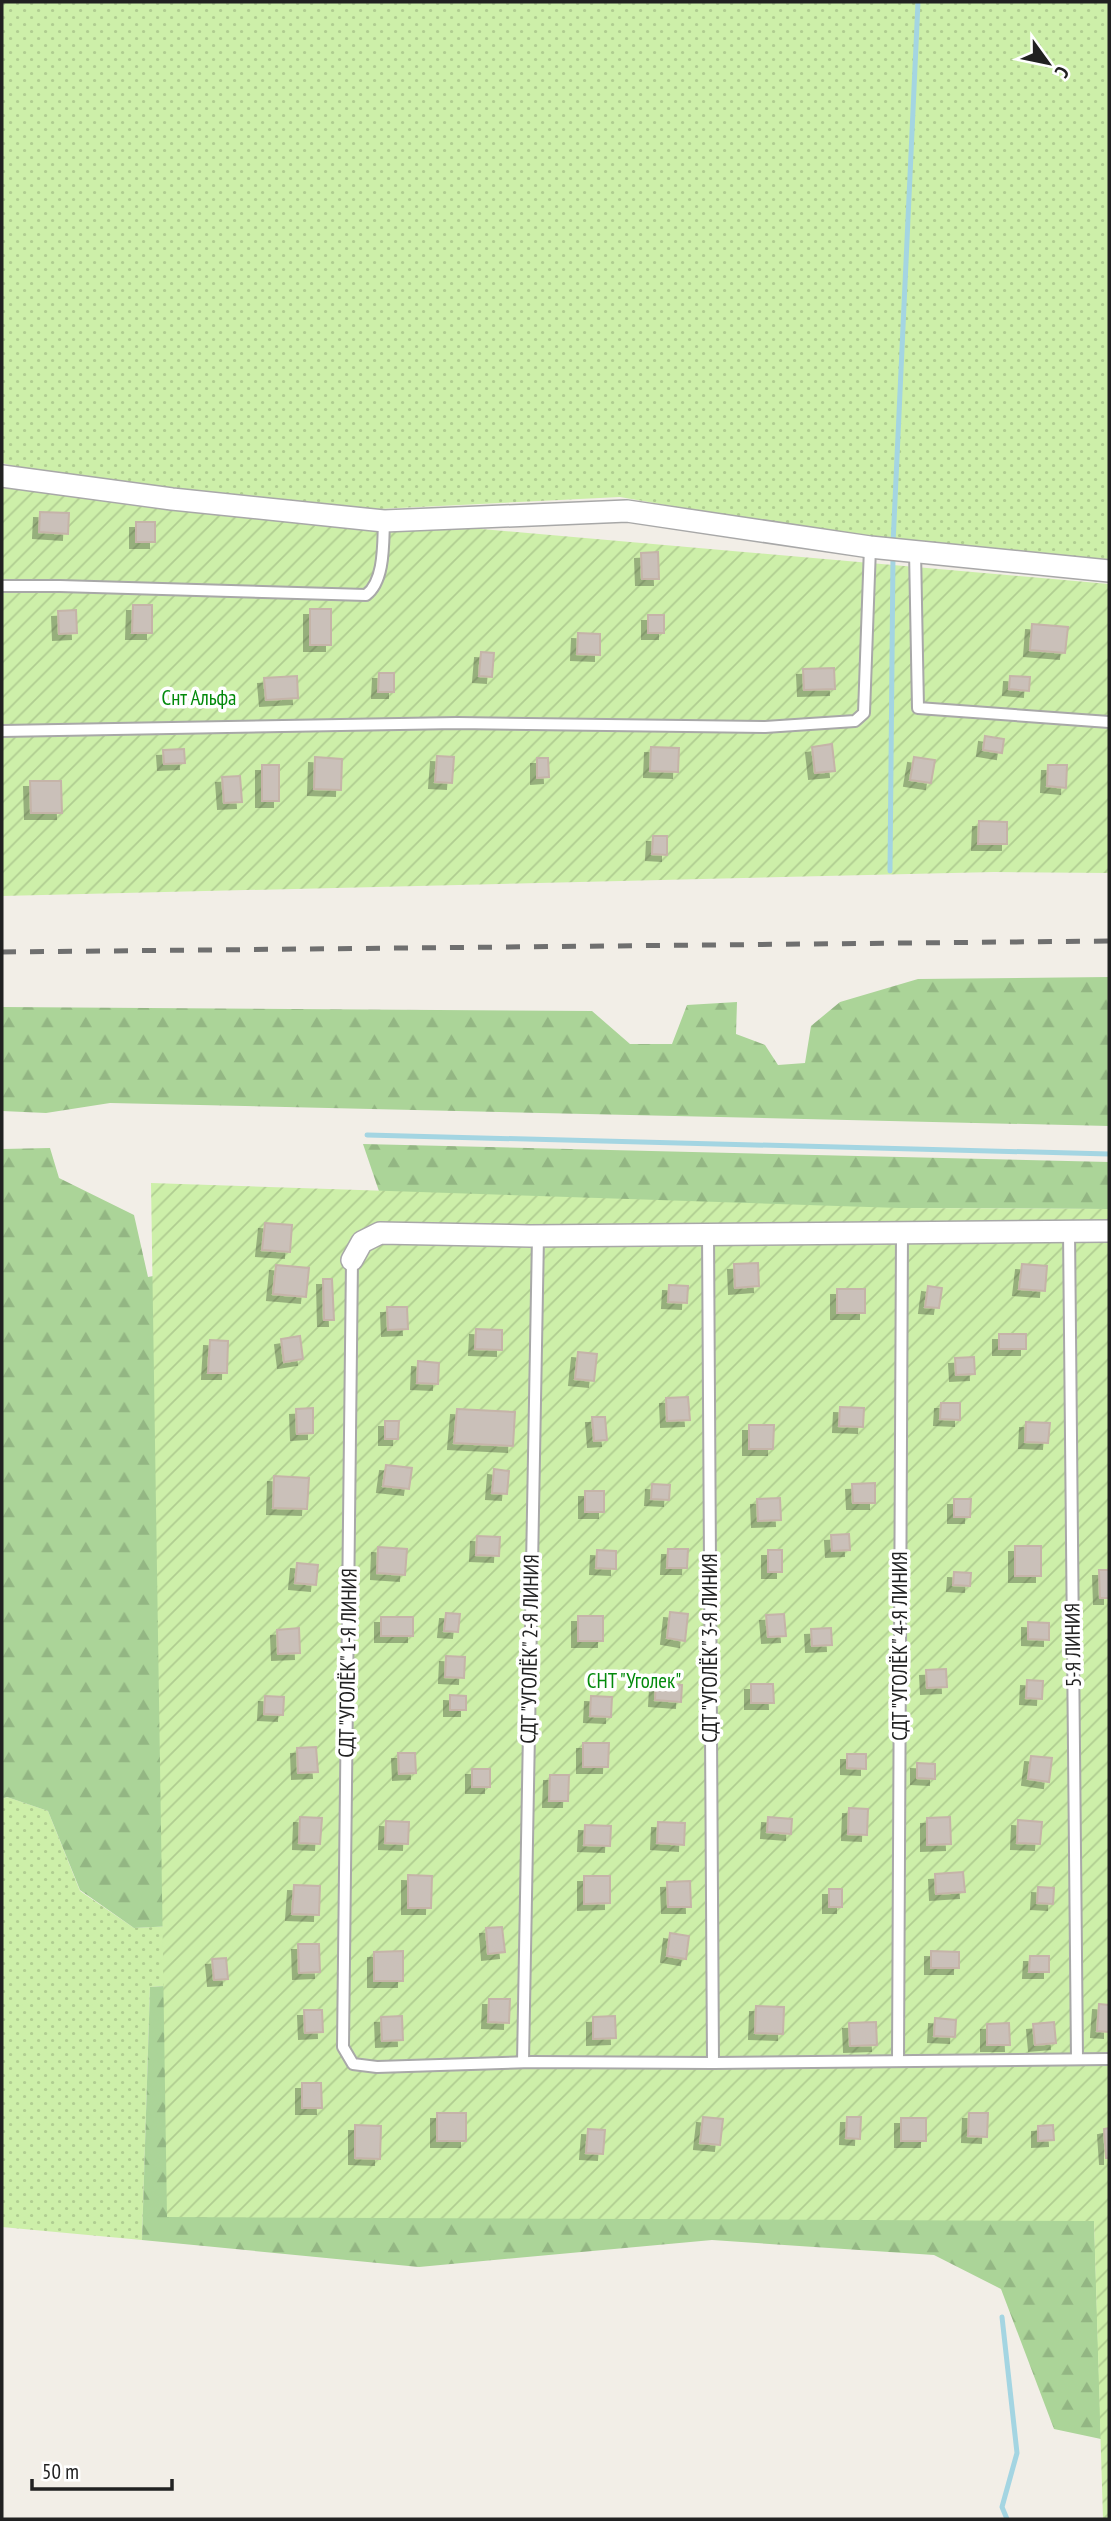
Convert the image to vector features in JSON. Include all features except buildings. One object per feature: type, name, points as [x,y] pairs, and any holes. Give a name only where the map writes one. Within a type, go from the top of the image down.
[{"type":"street","points":[[2,476],[172,499],[384,521],[627,510],[870,548],[1109,571]]},
{"type":"street","points":[[352,1260],[362,1242],[380,1233],[538,1236],[1109,1231]]},
{"type":"lane","points":[[2,586],[366,595],[374,586],[378,575],[384,521]]},
{"type":"lane","points":[[2,731],[457,723],[765,727],[855,721],[864,713],[870,548]]},
{"type":"lane","points":[[915,551],[918,708],[1109,722]]},
{"type":"lane","name":"5-Я ЛИНИЯ","points":[[1069,1230],[1077,2059]]},
{"type":"lane","name":"СДТ \"УГОЛЁК\" 4-Я ЛИНИЯ","points":[[898,2060],[902,1232]]},
{"type":"lane","name":"СДТ \"УГОЛЁК\" 3-Я ЛИНИЯ","points":[[708,1233],[713,2063]]},
{"type":"lane","name":"СДТ \"УГОЛЁК\" 2-Я ЛИНИЯ","points":[[523,2062],[538,1236]]},
{"type":"lane","name":"СДТ \"УГОЛЁК\" 1-Я ЛИНИЯ","points":[[352,1260],[343,2047],[353,2064],[377,2067],[523,2062]]},
{"type":"lane","points":[[523,2062],[1109,2059]]},
{"type":"green space","points":[[2,2],[1109,2],[1109,564],[848,537],[620,497],[379,509],[166,487],[2,463]]},
{"type":"green space","name":"Снт Альфа","points":[[2,487],[1109,584],[1109,873],[994,872],[2,896]]},
{"type":"green space","points":[[1109,977],[1109,1126],[110,1103],[46,1113],[2,1111],[2,1007],[592,1011],[630,1044],[672,1044],[687,1005],[737,1002],[736,1034],[765,1045],[778,1065],[805,1063],[811,1026],[840,1002],[918,979]]},
{"type":"green space","points":[[363,1144],[1109,1162],[1109,1209],[384,1206]]},
{"type":"green space","points":[[50,1148],[59,1178],[134,1215],[148,1277],[189,1269],[192,1925],[134,1928],[80,1890],[48,1811],[7,1797],[2,1799],[2,1149]]},
{"type":"green space","name":"СНТ \"Уголек\"","points":[[151,1183],[899,1208],[1109,1209],[1109,2519],[1103,2519],[1094,2221],[167,2217]]},
{"type":"green space","points":[[7,1797],[48,1811],[80,1891],[134,1928],[192,1925],[192,1984],[150,1987],[142,2240],[2,2227],[2,1799]]},
{"type":"green space","points":[[192,1984],[1093,2186],[1101,2439],[1054,2429],[1001,2289],[934,2255],[712,2240],[419,2267],[142,2240],[150,1987]]},
{"type":"waterway","points":[[893,544],[918,2]]},
{"type":"waterway","points":[[890,871],[893,554]]},
{"type":"waterway","points":[[367,1135],[1109,1154]]},
{"type":"waterway","points":[[1002,2317],[1017,2453],[1002,2507],[1007,2519]]},
{"type":"railway","points":[[2,952],[1109,941]]}]
